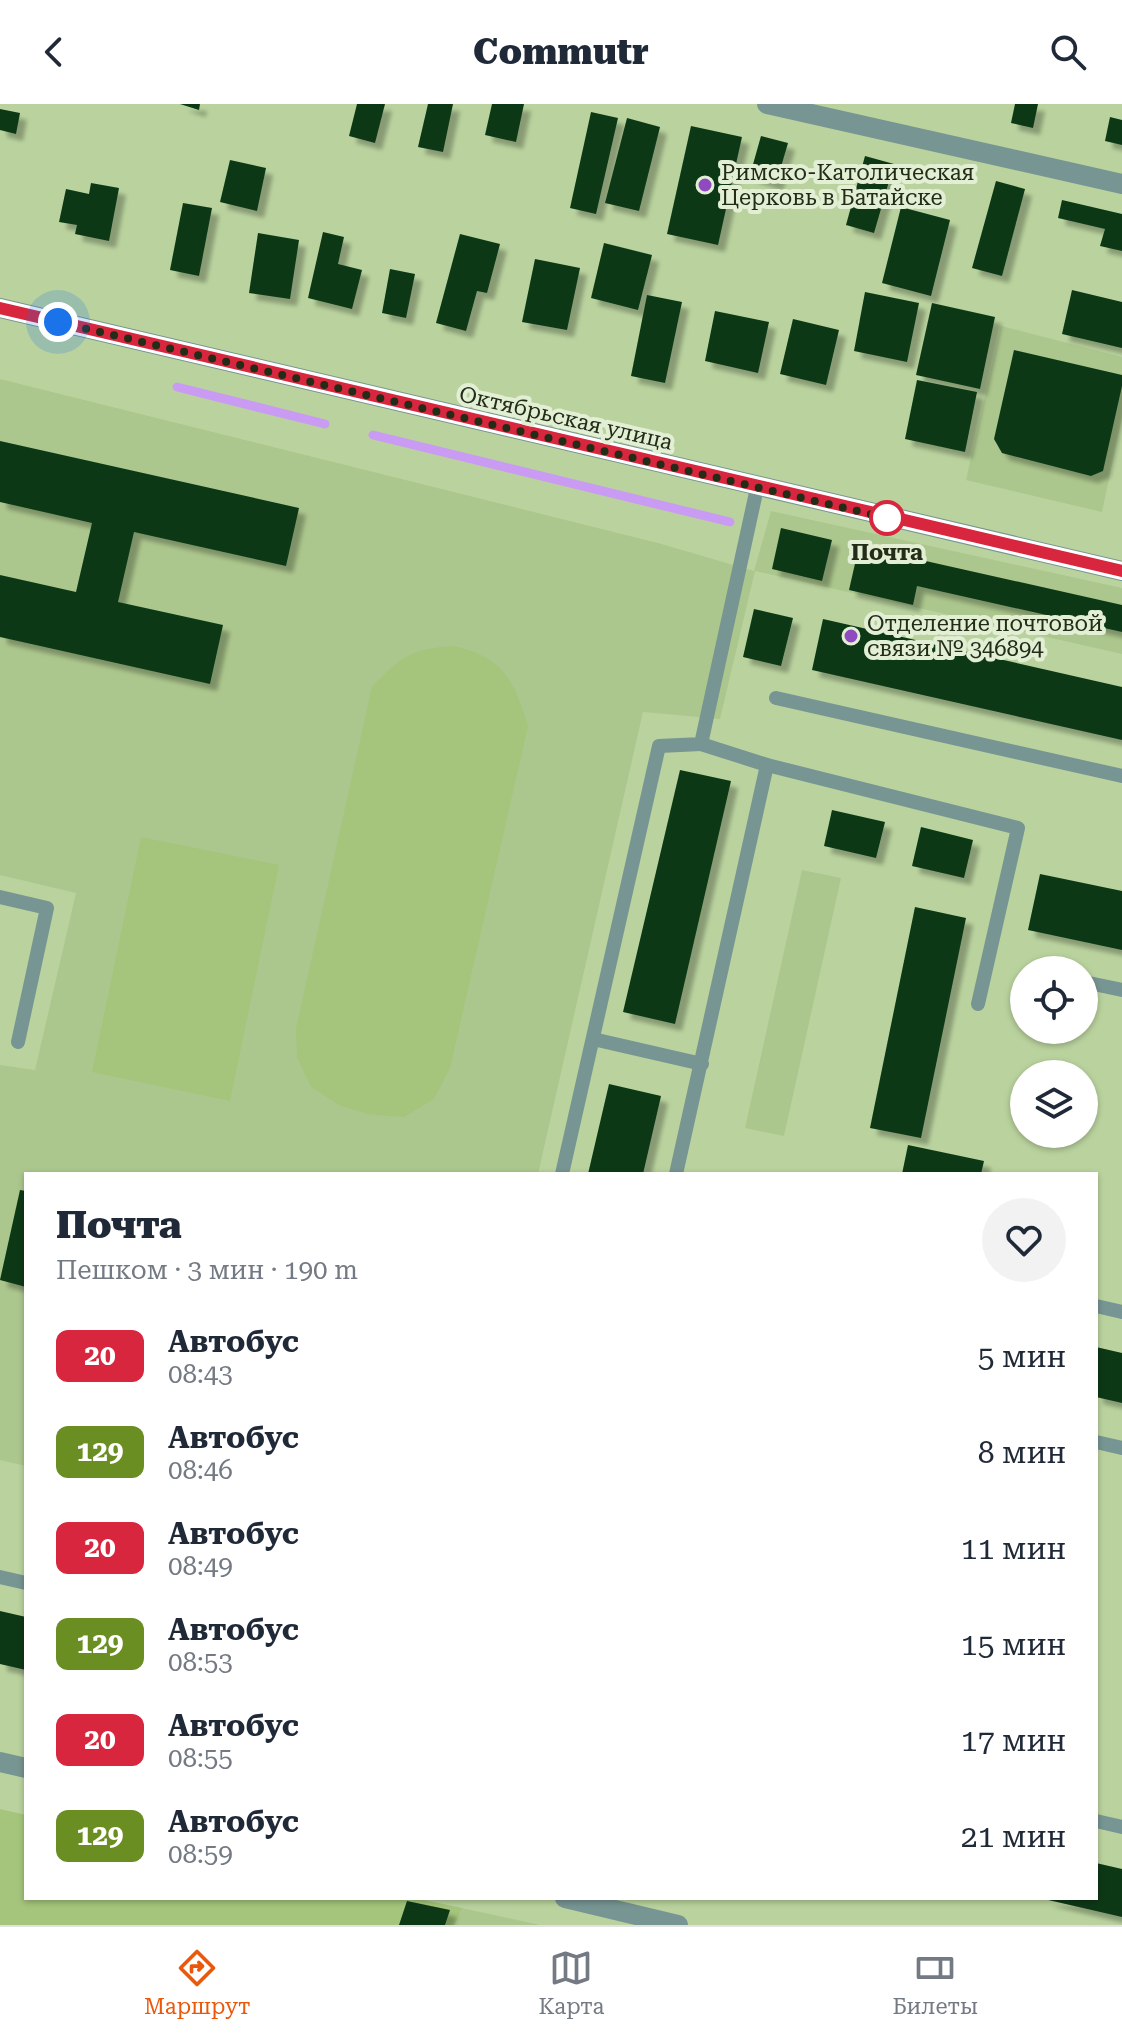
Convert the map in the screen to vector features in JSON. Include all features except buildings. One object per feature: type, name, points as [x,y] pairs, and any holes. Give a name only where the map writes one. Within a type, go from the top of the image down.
[{"type":"street","points":[[767,104],[1122,184]]},
{"type":"street","name":"Октябрьская улица","points":[[0,308],[757,488],[1122,571]]},
{"type":"street","points":[[0,1762],[24,1768]]},
{"type":"street","points":[[573,1900],[678,1925]]},
{"type":"lane","points":[[701,744],[757,488]]},
{"type":"lane","points":[[776,698],[1122,776]]},
{"type":"lane","points":[[562,1172],[659,746],[701,744],[767,765],[1018,828],[978,1004]]},
{"type":"lane","points":[[676,1172],[767,765]]},
{"type":"lane","points":[[0,897],[47,908],[18,1042]]},
{"type":"lane","points":[[1098,985],[1122,990]]},
{"type":"lane","points":[[593,1039],[702,1064]]},
{"type":"lane","points":[[1098,1306],[1122,1312]]},
{"type":"lane","points":[[1098,1442],[1122,1448]]},
{"type":"lane","points":[[0,1577],[24,1583]]},
{"type":"lane","points":[[1098,1821],[1122,1827]]},
{"type":"shaded area","points":[[1001,326],[1122,357],[1122,418],[1102,512],[966,480]]},
{"type":"shaded area","points":[[0,379],[658,543],[754,571],[771,511],[1122,588],[1122,654],[755,571],[720,719],[643,712],[538,1172],[24,1172],[24,1466],[0,1460],[0,1065],[35,1070],[76,893],[0,875]]},
{"type":"shaded area","points":[[454,646],[496,664],[512,684],[528,726],[450,1068],[434,1099],[404,1117],[367,1114],[339,1105],[311,1087],[297,1057],[296,1029],[372,687],[408,656],[427,649]]},
{"type":"shaded area","points":[[141,837],[279,865],[230,1101],[92,1072]]},
{"type":"shaded area","points":[[802,870],[841,878],[784,1136],[745,1128]]},
{"type":"shaded area","points":[[0,1809],[24,1815],[24,1900],[424,1900],[462,1908],[455,1925],[0,1925]]},
{"type":"shaded area","points":[[462,1908],[540,1925],[455,1925]]},
{"type":"waterway","points":[[177,387],[325,424]]},
{"type":"waterway","points":[[373,435],[730,522]]},
{"type":"bus line","name":"20","points":[[0,308],[757,488],[1122,571]]},
{"type":"place","name":"Римско-Католическая Церковь в Батайске","points":[[705,185]]},
{"type":"place","name":"Почта","points":[[887,518]]},
{"type":"place","name":"Отделение почтовой связи № 346894","points":[[851,636]]},
{"type":"route","points":[[58,322],[887,518]]}]
